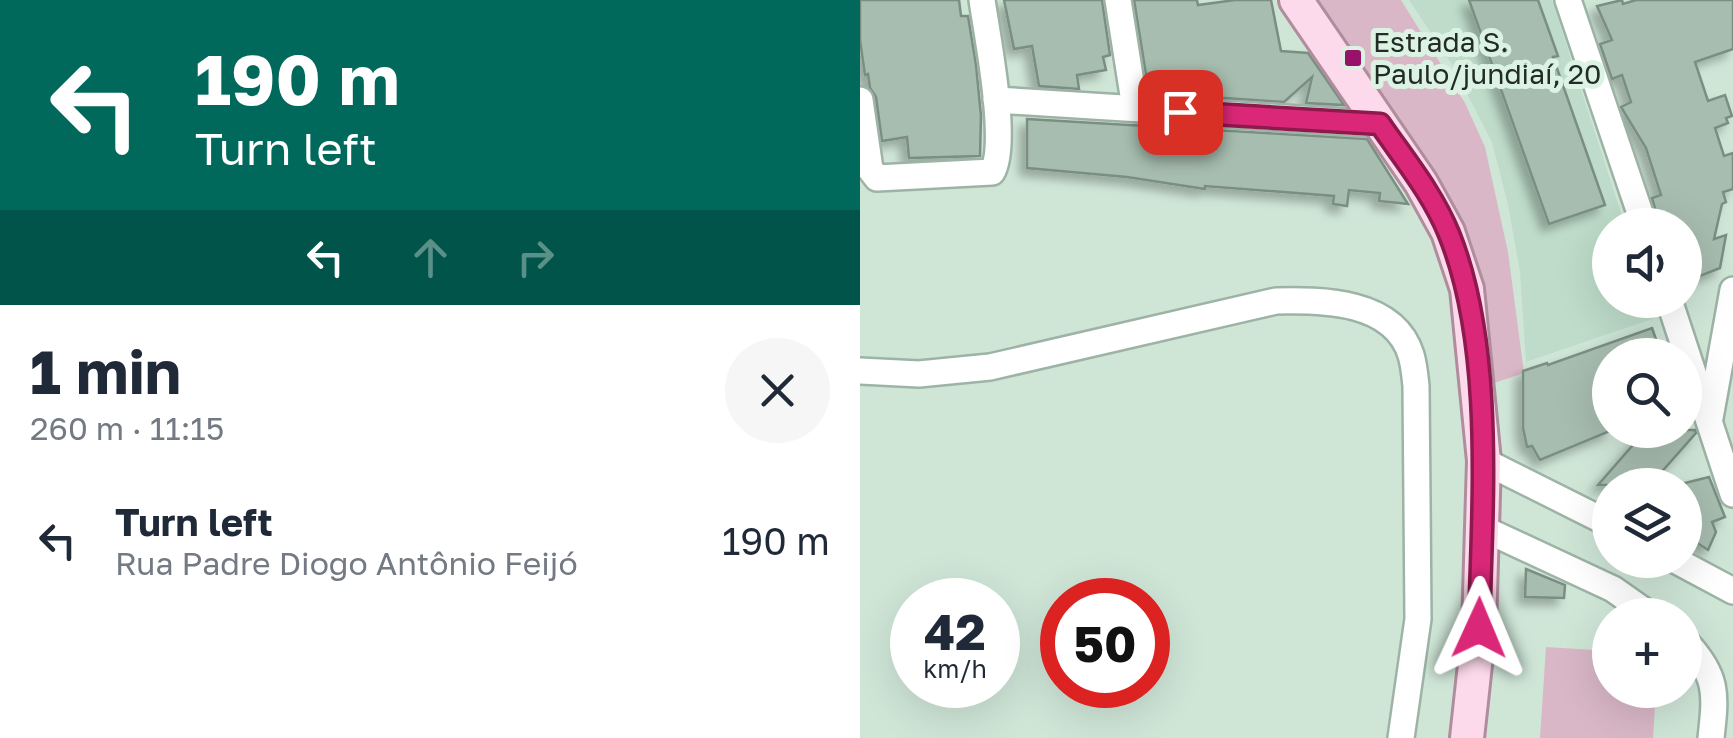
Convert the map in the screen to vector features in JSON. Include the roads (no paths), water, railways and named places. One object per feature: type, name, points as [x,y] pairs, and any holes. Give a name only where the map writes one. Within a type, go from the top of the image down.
[{"type":"main road","points":[[1296,0],[1421,184],[1448,232],[1467,289],[1484,461],[1479,628],[1467,738]]},
{"type":"street","points":[[860,100],[873,174],[883,179],[992,172],[998,153],[996,100],[982,0]]},
{"type":"street","points":[[1118,0],[1136,108]]},
{"type":"street","points":[[1568,0],[1638,208]]},
{"type":"street","points":[[996,100],[1380,124]]},
{"type":"street","points":[[1710,422],[1733,290]]},
{"type":"street","points":[[860,371],[918,374],[990,367],[1276,302],[1320,299],[1354,306],[1380,318],[1398,332],[1411,353],[1416,386],[1418,619],[1400,738]]},
{"type":"street","points":[[1675,318],[1733,494]]},
{"type":"street","points":[[1484,461],[1592,515]]},
{"type":"street","points":[[1482,528],[1626,598]]},
{"type":"street","points":[[1702,575],[1733,592]]},
{"type":"street","points":[[1702,664],[1716,688],[1710,738]]},
{"type":"place","name":"Estrada S. Paulo/jundiaí, 20","points":[[1353,58]]}]
